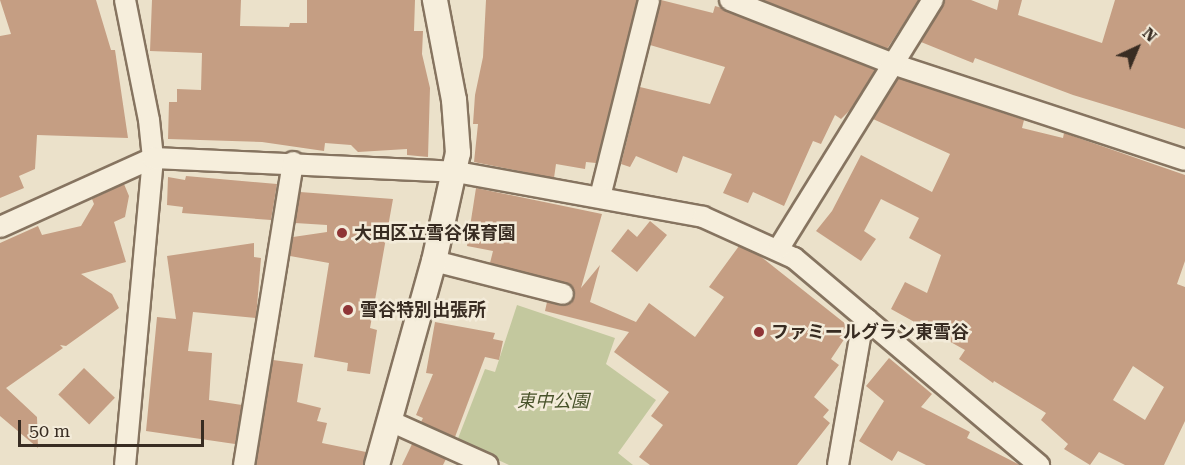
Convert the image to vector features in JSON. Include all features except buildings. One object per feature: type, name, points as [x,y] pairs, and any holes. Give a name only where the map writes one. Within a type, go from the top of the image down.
[{"type":"street","points":[[125,0],[150,120],[153,158],[125,465]]},
{"type":"street","points":[[377,465],[434,261],[456,172],[454,100],[435,0]]},
{"type":"street","points":[[600,197],[649,0]]},
{"type":"street","points":[[730,0],[896,65],[1185,160]]},
{"type":"street","points":[[779,248],[896,65],[933,0]]},
{"type":"street","points":[[0,227],[153,158],[293,162],[456,172],[703,217],[779,248],[1040,465]]},
{"type":"street","points":[[244,465],[293,162]]},
{"type":"street","points":[[434,261],[563,294]]},
{"type":"street","points":[[838,465],[861,332],[867,319]]},
{"type":"street","points":[[390,421],[488,465]]},
{"type":"green space","name":"東中公園","points":[[517,305],[615,338],[606,364],[656,400],[618,453],[633,465],[509,465],[457,441],[485,369],[495,372]]},
{"type":"place","name":"大田区立雪谷保育園","points":[[342,233]]},
{"type":"place","name":"雪谷特別出張所","points":[[348,310]]},
{"type":"place","name":"ファミールグラン東雪谷","points":[[759,332]]}]
